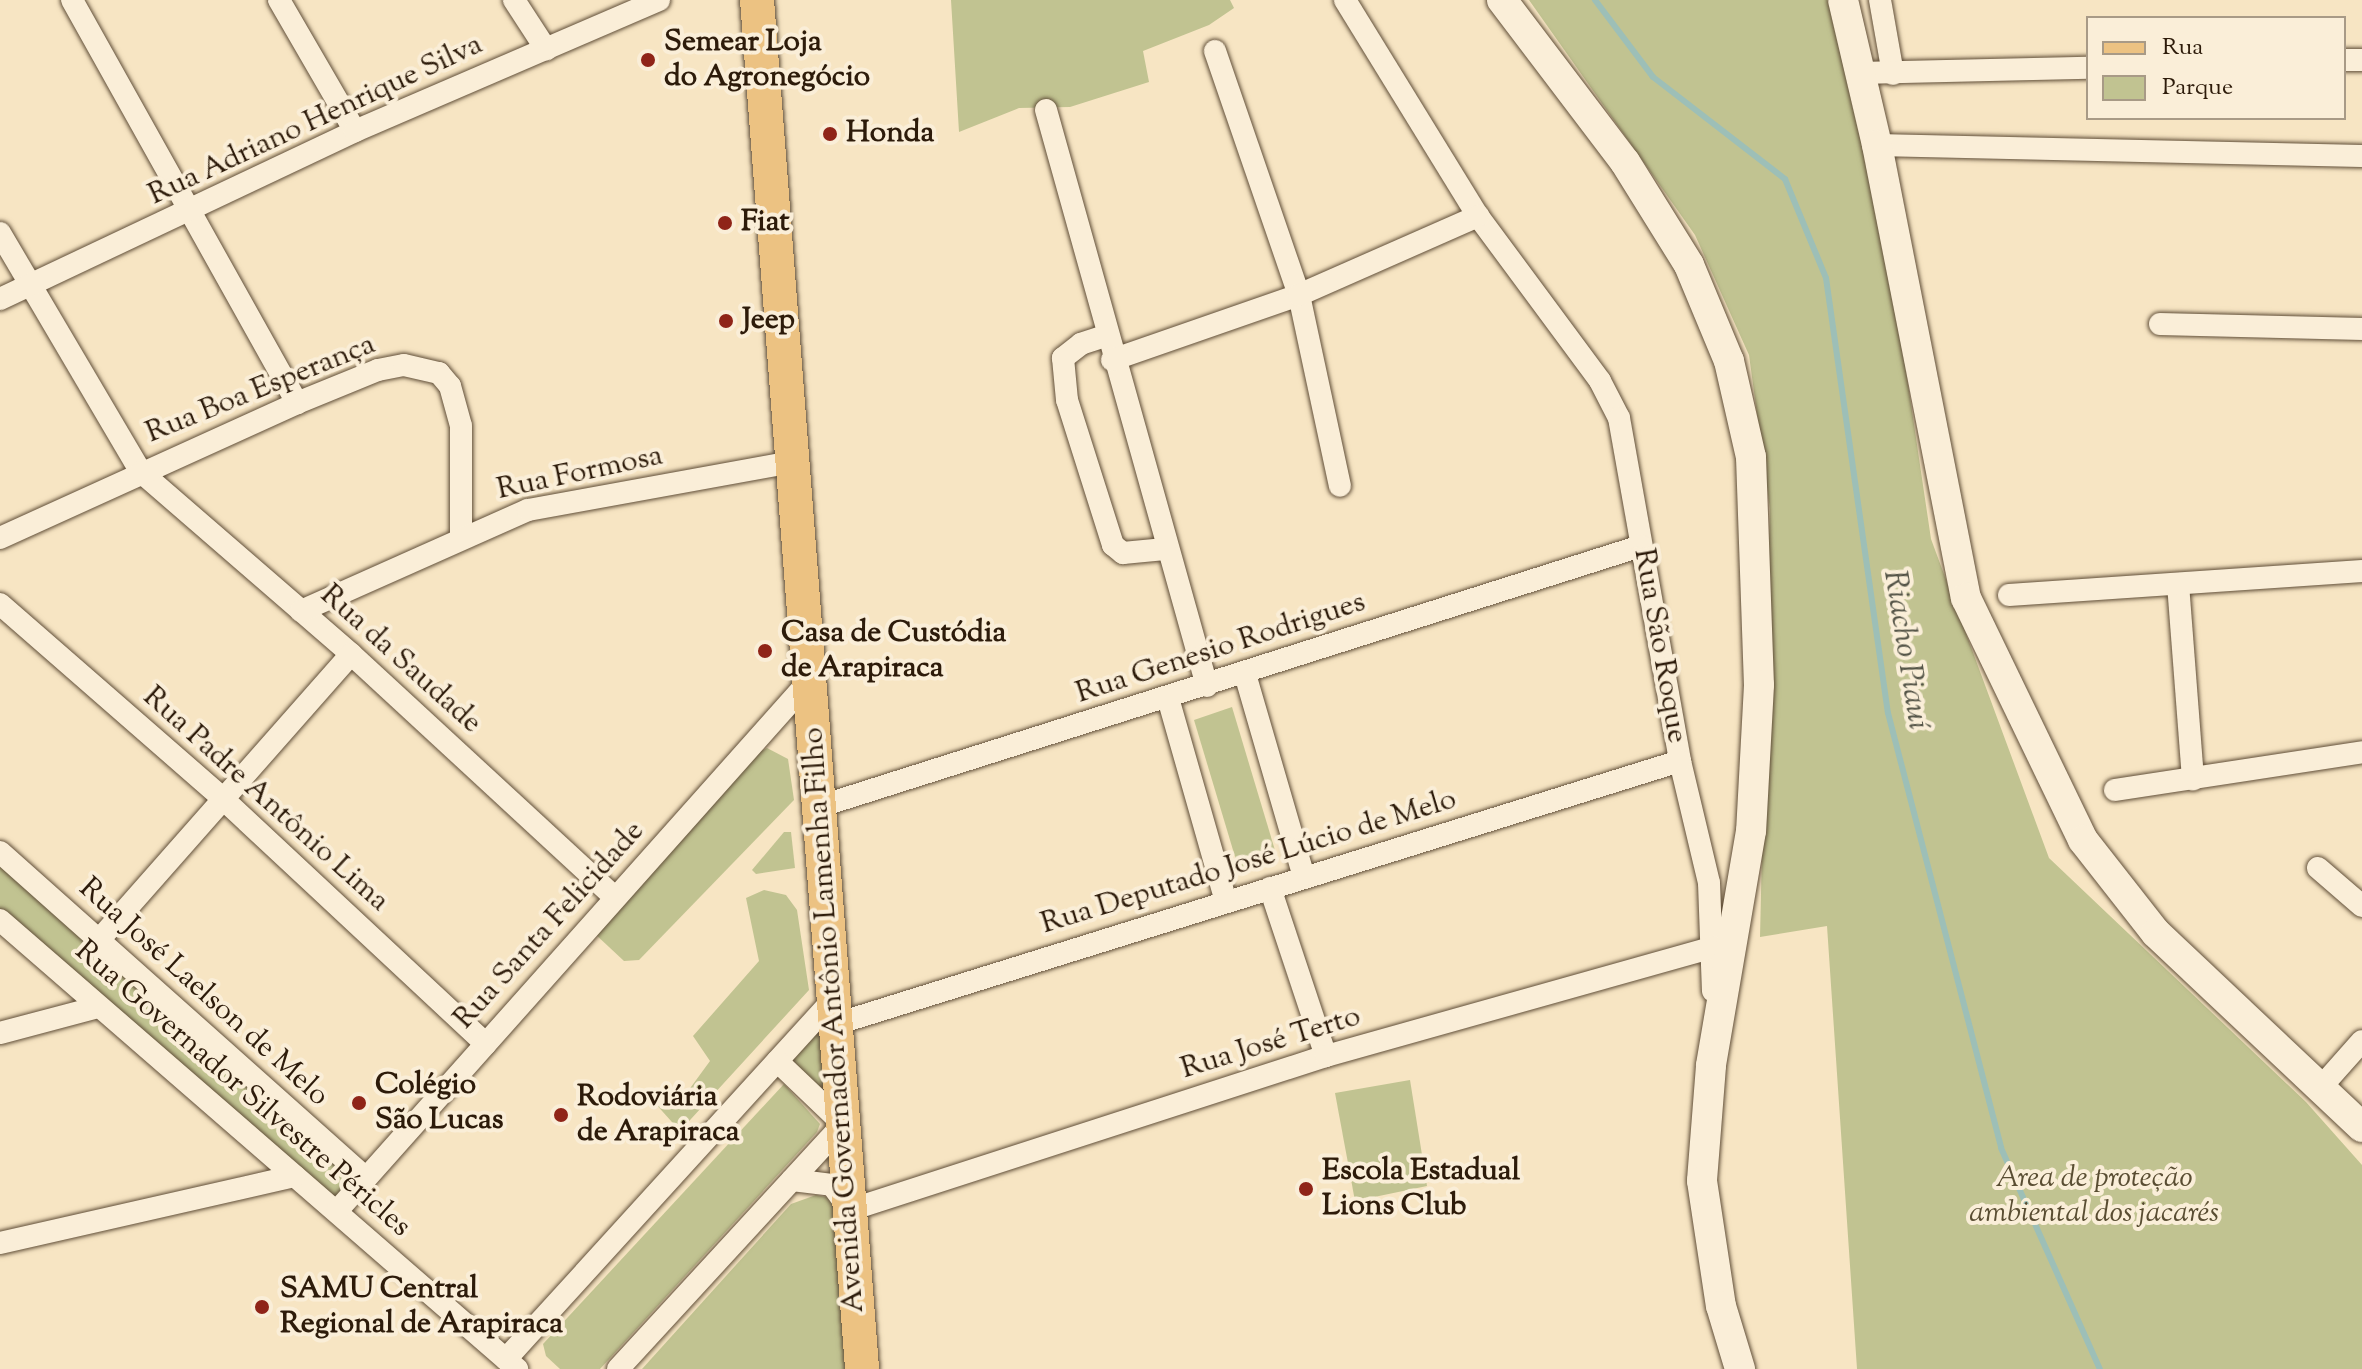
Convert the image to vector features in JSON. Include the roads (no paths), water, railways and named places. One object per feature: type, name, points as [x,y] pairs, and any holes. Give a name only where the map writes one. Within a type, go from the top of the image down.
[{"type":"main road","name":"Avenida Governador Antônio Lamenha Filho","points":[[757,0],[862,1369]]},
{"type":"main road","points":[[1502,0],[1625,162],[1689,265],[1729,361],[1751,457],[1759,685],[1751,831],[1711,1066]]},
{"type":"main road","points":[[1843,0],[1877,145],[1966,598],[2083,840],[2156,933],[2322,1086],[2362,1127]]},
{"type":"main road","name":"Rua São Roque","points":[[1711,1066],[1702,1181],[1721,1306],[1740,1369]]},
{"type":"street","points":[[72,0],[193,211],[297,403]]},
{"type":"street","points":[[279,0],[355,131]]},
{"type":"street","points":[[514,0],[546,49]]},
{"type":"street","name":"Rua Adriano Henrique Silva","points":[[0,299],[193,211],[355,131],[659,0]]},
{"type":"street","name":"Rua São Roque","points":[[1345,0],[1478,216],[1600,381],[1619,418],[1680,761],[1709,883],[1714,947],[1711,1066]]},
{"type":"street","points":[[1880,0],[1893,74]]},
{"type":"street","points":[[1215,51],[1299,295],[1340,486]]},
{"type":"street","points":[[1859,73],[2086,68]]},
{"type":"street","points":[[1046,110],[1105,336],[1207,686]]},
{"type":"street","points":[[1877,145],[2362,156]]},
{"type":"street","points":[[1112,360],[1299,295],[1478,216]]},
{"type":"street","name":"Rua da Saudade","points":[[0,233],[141,472],[351,654],[615,898]]},
{"type":"street","points":[[2160,324],[2362,329]]},
{"type":"street","points":[[1105,336],[1081,344],[1063,358],[1067,400],[1113,545],[1123,553],[1165,549]]},
{"type":"street","name":"Rua Boa Esperança","points":[[0,538],[297,403],[378,370],[404,365],[439,373],[450,386],[461,426],[461,535]]},
{"type":"street","name":"Rua Formosa","points":[[301,611],[461,535],[528,510],[792,462]]},
{"type":"street","name":"Rua Genesio Rodrigues","points":[[818,807],[1641,546]]},
{"type":"street","points":[[2009,595],[2362,571]]},
{"type":"street","points":[[2178,584],[2193,779]]},
{"type":"street","name":"Rua Padre Antônio Lima","points":[[0,604],[221,797],[486,1044]]},
{"type":"street","points":[[99,940],[221,797],[351,654]]},
{"type":"street","points":[[1245,674],[1304,877]]},
{"type":"street","name":"Rua Santa Felicidade","points":[[337,1211],[809,681]]},
{"type":"street","points":[[1168,698],[1226,902]]},
{"type":"street","points":[[2115,790],[2362,752]]},
{"type":"street","name":"Rua Deputado José Lúcio de Melo","points":[[835,1011],[1226,902],[1680,761]]},
{"type":"street","name":"Rua José Laelson de Melo","points":[[0,852],[366,1178]]},
{"type":"street","points":[[2318,868],[2362,906]]},
{"type":"street","points":[[1270,888],[1326,1056]]},
{"type":"street","name":"Rua Governador Silvestre Péricles","points":[[0,920],[511,1364]]},
{"type":"street","name":"Rua José Terto","points":[[850,1210],[1326,1056],[1714,947]]},
{"type":"street","points":[[0,1033],[98,1007]]},
{"type":"street","points":[[511,1364],[777,1061],[835,1011]]},
{"type":"street","points":[[2322,1086],[2362,1041]]},
{"type":"street","points":[[618,1369],[843,1124],[777,1061]]},
{"type":"street","points":[[0,1243],[294,1176]]},
{"type":"street","points":[[792,1180],[832,1185],[850,1210]]},
{"type":"waterway","name":"Riacho Piauí","points":[[1595,0],[1653,77],[1785,179],[1826,278],[1888,713],[2001,1148],[2100,1369]]},
{"type":"place","name":"Semear Loja do Agronegócio","points":[[648,60]]},
{"type":"place","name":"Honda","points":[[830,134]]},
{"type":"place","name":"Fiat","points":[[725,223]]},
{"type":"place","name":"Jeep","points":[[726,321]]},
{"type":"place","name":"Casa de Custódia de Arapiraca","points":[[765,651]]},
{"type":"place","name":"Colégio São Lucas","points":[[359,1103]]},
{"type":"place","name":"Rodoviária de Arapiraca","points":[[561,1115]]},
{"type":"place","name":"Escola Estadual Lions Club","points":[[1306,1189]]},
{"type":"place","name":"SAMU Central Regional de Arapiraca","points":[[262,1307]]},
{"type":"park label","name":"Area de proteção ambiental dos jacarés","points":[[2094,1196]]}]
